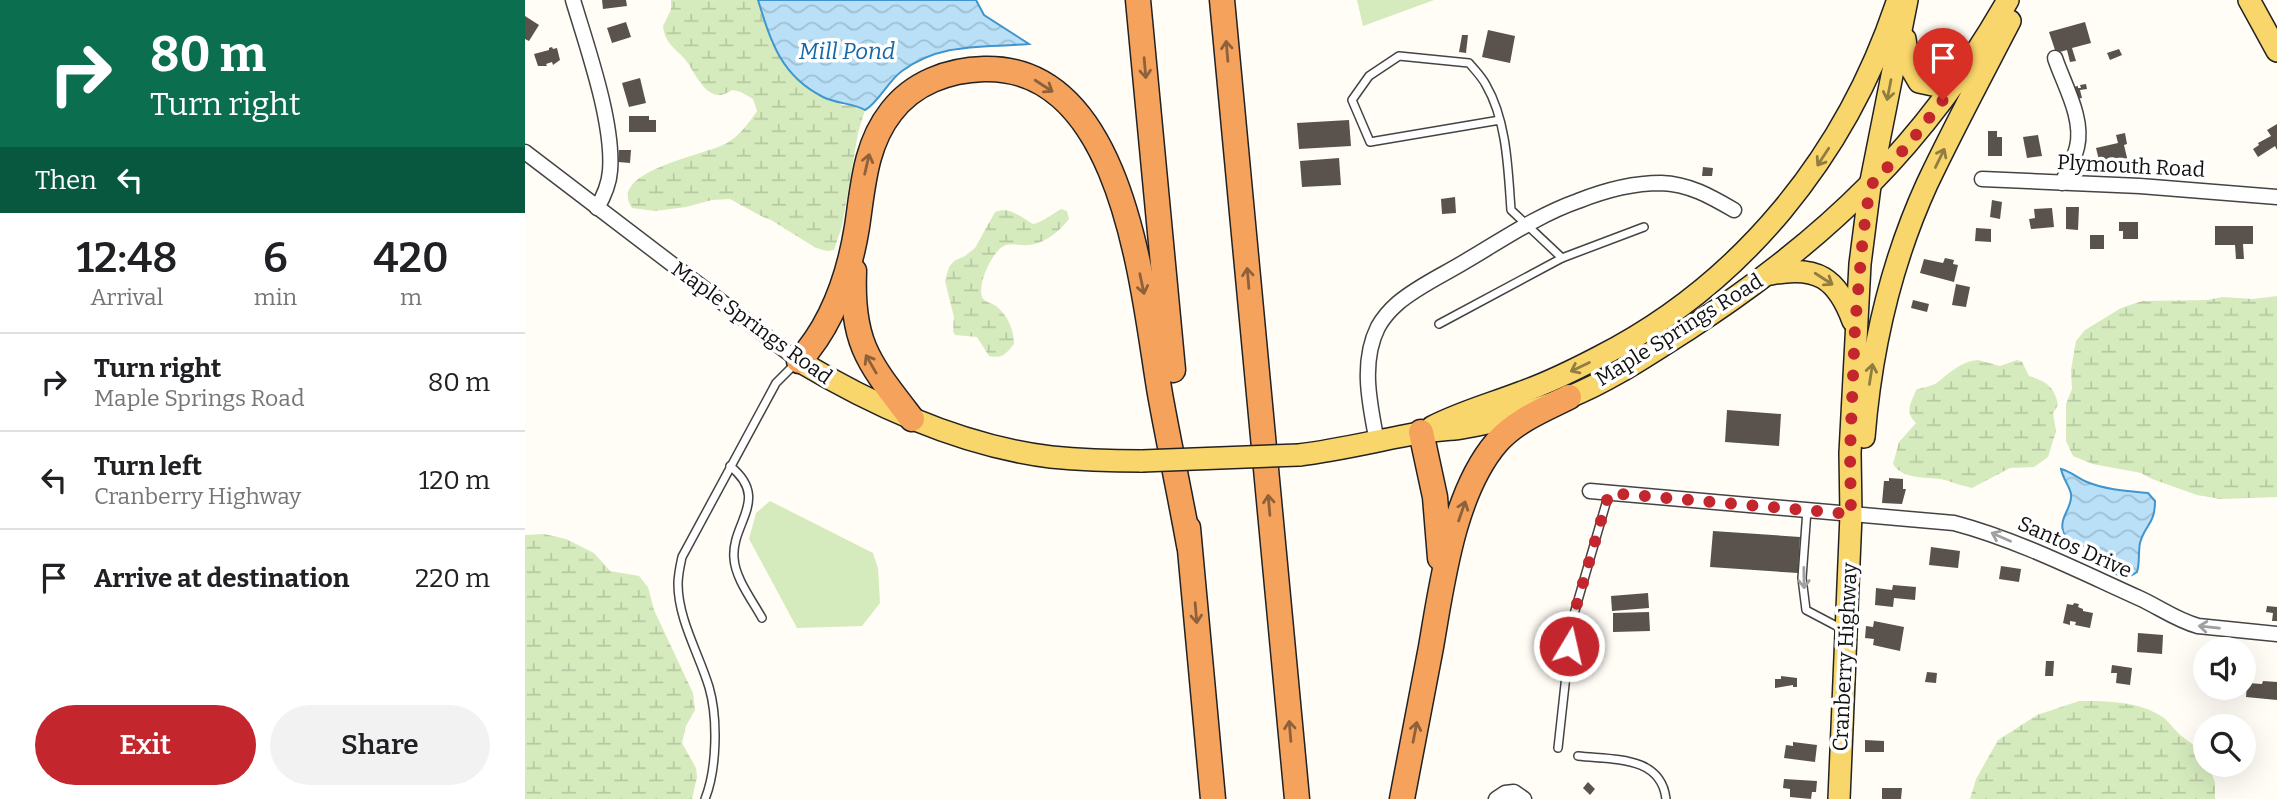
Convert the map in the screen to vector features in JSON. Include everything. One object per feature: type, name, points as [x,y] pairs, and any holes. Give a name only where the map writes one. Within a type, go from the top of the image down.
[{"type":"highway","points":[[1138,0],[1213,799]]},
{"type":"highway","points":[[1222,0],[1297,799]]},
{"type":"highway","points":[[912,419],[876,373],[861,343],[854,310],[856,231],[865,172],[874,140],[890,113],[912,91],[940,77],[987,69],[1020,74],[1035,80],[1060,98],[1084,123],[1103,154],[1126,213],[1150,323],[1189,545]]},
{"type":"highway","points":[[799,361],[827,323],[842,285],[856,231]]},
{"type":"highway","points":[[1402,799],[1450,546],[1473,480],[1490,452],[1510,430],[1520,422],[1569,397]]},
{"type":"highway","points":[[1421,432],[1428,457],[1438,522],[1438,600]]},
{"type":"main road","name":"Maple Springs Road","points":[[1421,432],[1457,415],[1557,378],[1599,357],[1659,323],[1729,267],[1773,223],[1842,127],[1875,58],[1897,0]]},
{"type":"main road","name":"Cranberry Highway","points":[[1839,799],[1851,514],[1850,453],[1855,326],[1861,250],[1870,186],[1906,0]]},
{"type":"main road","points":[[1870,186],[1909,144],[1955,84],[2008,0]]},
{"type":"main road","name":"Cranberry Highway","points":[[1851,514],[1863,454],[1873,363],[1894,273],[1927,185],[2021,0]]},
{"type":"main road","points":[[2249,0],[2268,21],[2277,51]]},
{"type":"main road","points":[[1903,23],[1909,65],[1915,77],[1926,85],[1955,84]]},
{"type":"main road","name":"Maple Springs Road","points":[[799,361],[838,385],[912,419],[980,442],[1080,460],[1142,461],[1299,454],[1377,442],[1421,432],[1472,426],[1569,397],[1644,357],[1769,274],[1870,186]]},
{"type":"main road","points":[[1769,274],[1801,270],[1821,275],[1839,290],[1855,326]]},
{"type":"street","points":[[572,0],[592,63],[607,129],[610,172],[605,193],[597,208]]},
{"type":"street","points":[[2055,58],[2075,113],[2078,134],[2074,157],[2062,183]]},
{"type":"street","name":"Maple Springs Road","points":[[525,152],[799,361]]},
{"type":"street","name":"Plymouth Road","points":[[1982,179],[2277,197]]},
{"type":"street","points":[[1377,442],[1368,361],[1372,342],[1383,318],[1409,295],[1528,224],[1578,200],[1648,184],[1674,184],[1697,190],[1734,210]]},
{"type":"street","points":[[1590,491],[1851,514]]},
{"type":"street","name":"Santos Drive","points":[[1851,514],[1954,523],[1988,532],[2147,602],[2185,622],[2197,626],[2277,634]]},
{"type":"street","points":[[1496,799],[1505,793],[1514,792],[1524,799]]},
{"type":"lane","points":[[1500,120],[1370,142],[1352,100],[1369,76],[1399,56],[1469,63],[1488,87],[1500,120],[1511,210],[1562,258]]},
{"type":"lane","points":[[1440,324],[1562,258],[1644,226]]},
{"type":"lane","points":[[705,799],[714,758],[711,697],[681,608],[678,579],[682,557],[776,383],[799,361]]},
{"type":"lane","points":[[730,466],[746,486],[749,500],[733,556],[762,618]]},
{"type":"lane","points":[[1557,748],[1572,621],[1609,493]]},
{"type":"lane","points":[[1807,510],[1803,578],[1806,610],[1846,631]]},
{"type":"lane","points":[[1578,756],[1635,763],[1658,774],[1666,799]]},
{"type":"green space","points":[[671,0],[758,0],[772,44],[842,105],[857,105],[865,110],[858,133],[842,226],[834,250],[816,248],[730,199],[655,211],[632,208],[628,195],[633,184],[645,174],[727,143],[736,137],[757,111],[753,99],[741,92],[732,90],[716,95],[709,91],[670,44],[663,26],[671,10]]},
{"type":"green space","points":[[1357,0],[1434,0],[1363,26]]},
{"type":"green space","points":[[1061,209],[1067,211],[1069,219],[1056,232],[1034,244],[1009,244],[1001,248],[991,260],[984,276],[982,297],[996,306],[1007,319],[1014,339],[1011,348],[1001,356],[993,357],[989,356],[977,337],[955,335],[954,317],[945,281],[949,267],[975,248],[995,212],[1010,211],[1033,224]]},
{"type":"green space","points":[[2277,296],[2277,497],[2221,499],[2197,495],[2141,473],[2093,464],[2073,456],[2066,441],[2066,404],[2072,389],[2071,370],[2076,341],[2085,330],[2121,308],[2142,301],[2207,300],[2223,297],[2253,299]]},
{"type":"green space","points":[[1978,360],[2000,366],[2017,360],[2022,362],[2029,376],[2052,389],[2058,405],[2053,413],[2056,431],[2048,457],[2034,467],[2010,468],[1972,488],[1903,473],[1893,464],[1899,442],[1916,423],[1909,411],[1916,390],[1935,384],[1961,365]]},
{"type":"green space","points":[[770,501],[873,553],[878,568],[880,603],[862,626],[797,628],[749,539],[756,513]]},
{"type":"green space","points":[[544,534],[566,539],[594,553],[610,571],[639,576],[648,587],[654,610],[693,693],[695,710],[686,726],[682,743],[696,768],[697,777],[692,799],[525,799],[525,535]]},
{"type":"green space","points":[[2079,701],[2134,705],[2155,712],[2193,744],[2193,777],[2213,777],[2215,799],[1970,799],[1976,779],[1998,740],[2037,715]]},
{"type":"water","name":"Mill Pond","points":[[758,0],[976,0],[984,15],[1029,44],[963,48],[932,55],[902,71],[865,110],[823,97],[797,79],[773,44]]},
{"type":"water","points":[[2061,469],[2102,487],[2148,493],[2155,501],[2152,520],[2140,543],[2137,572],[2126,577],[2116,574],[2084,546],[2066,538],[2062,526],[2071,494]]},
{"type":"building","points":[[602,0],[626,0],[627,6],[603,9]]},
{"type":"building","points":[[525,16],[539,25],[529,41],[525,39]]},
{"type":"building","points":[[626,22],[631,37],[612,43],[607,28]]},
{"type":"building","points":[[2085,22],[2091,43],[2072,48],[2076,61],[2070,62],[2067,50],[2056,53],[2049,32]]},
{"type":"building","points":[[1488,30],[1515,36],[1510,63],[1482,57]]},
{"type":"building","points":[[1462,35],[1468,35],[1466,53],[1459,52]]},
{"type":"building","points":[[552,47],[557,48],[560,60],[553,65],[552,62],[546,64],[547,66],[538,66],[534,54]]},
{"type":"building","points":[[2119,49],[2122,55],[2110,60],[2107,53]]},
{"type":"building","points":[[640,78],[646,103],[629,107],[622,83]]},
{"type":"building","points":[[2086,84],[2087,89],[2080,90],[2082,98],[2075,99],[2073,87],[2081,88],[2080,85]]},
{"type":"building","points":[[629,116],[649,116],[649,120],[656,120],[656,132],[629,132]]},
{"type":"building","points":[[1349,120],[1351,146],[1299,149],[1297,123]]},
{"type":"building","points":[[2277,124],[2277,150],[2275,146],[2258,157],[2253,149],[2271,136],[2267,130]]},
{"type":"building","points":[[1988,131],[1997,131],[1997,137],[2002,137],[2002,156],[1988,156]]},
{"type":"building","points":[[2125,133],[2127,144],[2124,145],[2128,162],[2101,168],[2096,148],[2118,143],[2116,135]]},
{"type":"building","points":[[2038,135],[2042,156],[2027,158],[2023,137]]},
{"type":"building","points":[[619,150],[631,150],[630,163],[618,162]]},
{"type":"building","points":[[1339,158],[1341,185],[1302,187],[1300,161]]},
{"type":"building","points":[[1703,167],[1713,168],[1712,176],[1702,176]]},
{"type":"building","points":[[1455,197],[1456,213],[1442,214],[1441,199]]},
{"type":"building","points":[[1992,200],[2002,202],[2000,219],[1990,217]]},
{"type":"building","points":[[2066,207],[2079,207],[2078,230],[2066,229]]},
{"type":"building","points":[[2052,208],[2054,227],[2031,229],[2029,219],[2035,218],[2034,209]]},
{"type":"building","points":[[2119,222],[2138,222],[2138,239],[2123,239]]},
{"type":"building","points":[[2215,226],[2253,226],[2253,244],[2243,244],[2244,259],[2236,259],[2235,245],[2215,245]]},
{"type":"building","points":[[1976,228],[1991,229],[1991,242],[1975,241]]},
{"type":"building","points":[[2090,235],[2104,235],[2104,249],[2090,249]]},
{"type":"building","points":[[1945,258],[1954,260],[1953,264],[1958,265],[1954,282],[1920,273],[1924,259],[1943,263]]},
{"type":"building","points":[[1956,284],[1970,287],[1966,307],[1952,305]]},
{"type":"building","points":[[1913,300],[1929,304],[1927,312],[1911,308]]},
{"type":"building","points":[[1727,410],[1781,414],[1779,446],[1725,442]]},
{"type":"building","points":[[1889,478],[1903,479],[1903,489],[1906,489],[1902,504],[1882,503],[1884,481],[1889,481]]},
{"type":"building","points":[[1713,531],[1800,537],[1798,573],[1710,567]]},
{"type":"building","points":[[1931,547],[1960,551],[1958,568],[1929,565]]},
{"type":"building","points":[[2001,566],[2021,569],[2019,582],[1999,579]]},
{"type":"building","points":[[1893,585],[1916,587],[1915,600],[1894,598],[1893,607],[1875,605],[1876,588],[1892,590]]},
{"type":"building","points":[[1648,593],[1649,608],[1612,611],[1611,596]]},
{"type":"building","points":[[2067,604],[2079,604],[2078,607],[2083,611],[2093,613],[2090,628],[2075,625],[2076,622],[2070,621],[2070,625],[2063,623]]},
{"type":"building","points":[[2267,606],[2277,607],[2277,621],[2272,621],[2273,613],[2266,612]]},
{"type":"building","points":[[1649,612],[1650,631],[1613,632],[1613,613]]},
{"type":"building","points":[[1874,621],[1904,627],[1900,651],[1873,645],[1874,639],[1865,638],[1866,626],[1873,627]]},
{"type":"building","points":[[2138,633],[2163,635],[2162,654],[2137,652]]},
{"type":"building","points":[[2046,661],[2054,661],[2053,676],[2045,676]]},
{"type":"building","points":[[2112,665],[2132,668],[2130,685],[2116,683],[2117,673],[2111,673]]},
{"type":"building","points":[[1927,672],[1937,673],[1936,683],[1925,682]]},
{"type":"building","points":[[1781,676],[1797,678],[1797,687],[1793,685],[1775,688],[1775,679],[1781,679]]},
{"type":"building","points":[[2263,681],[2277,682],[2277,700],[2256,698],[2256,684],[2262,684]]},
{"type":"building","points":[[1865,740],[1884,741],[1884,752],[1865,752]]},
{"type":"building","points":[[1793,742],[1817,745],[1815,762],[1784,758],[1786,745],[1793,746]]},
{"type":"building","points":[[1784,779],[1817,781],[1816,792],[1812,792],[1811,799],[1790,797],[1790,789],[1783,788]]},
{"type":"building","points":[[1588,782],[1595,789],[1590,795],[1583,788]]},
{"type":"building","points":[[1882,788],[1902,788],[1901,799],[1882,799]]},
{"type":"route","points":[[1569,646],[1572,621],[1609,493],[1851,514],[1850,453],[1855,326],[1870,186],[1909,144],[1943,100]]}]
